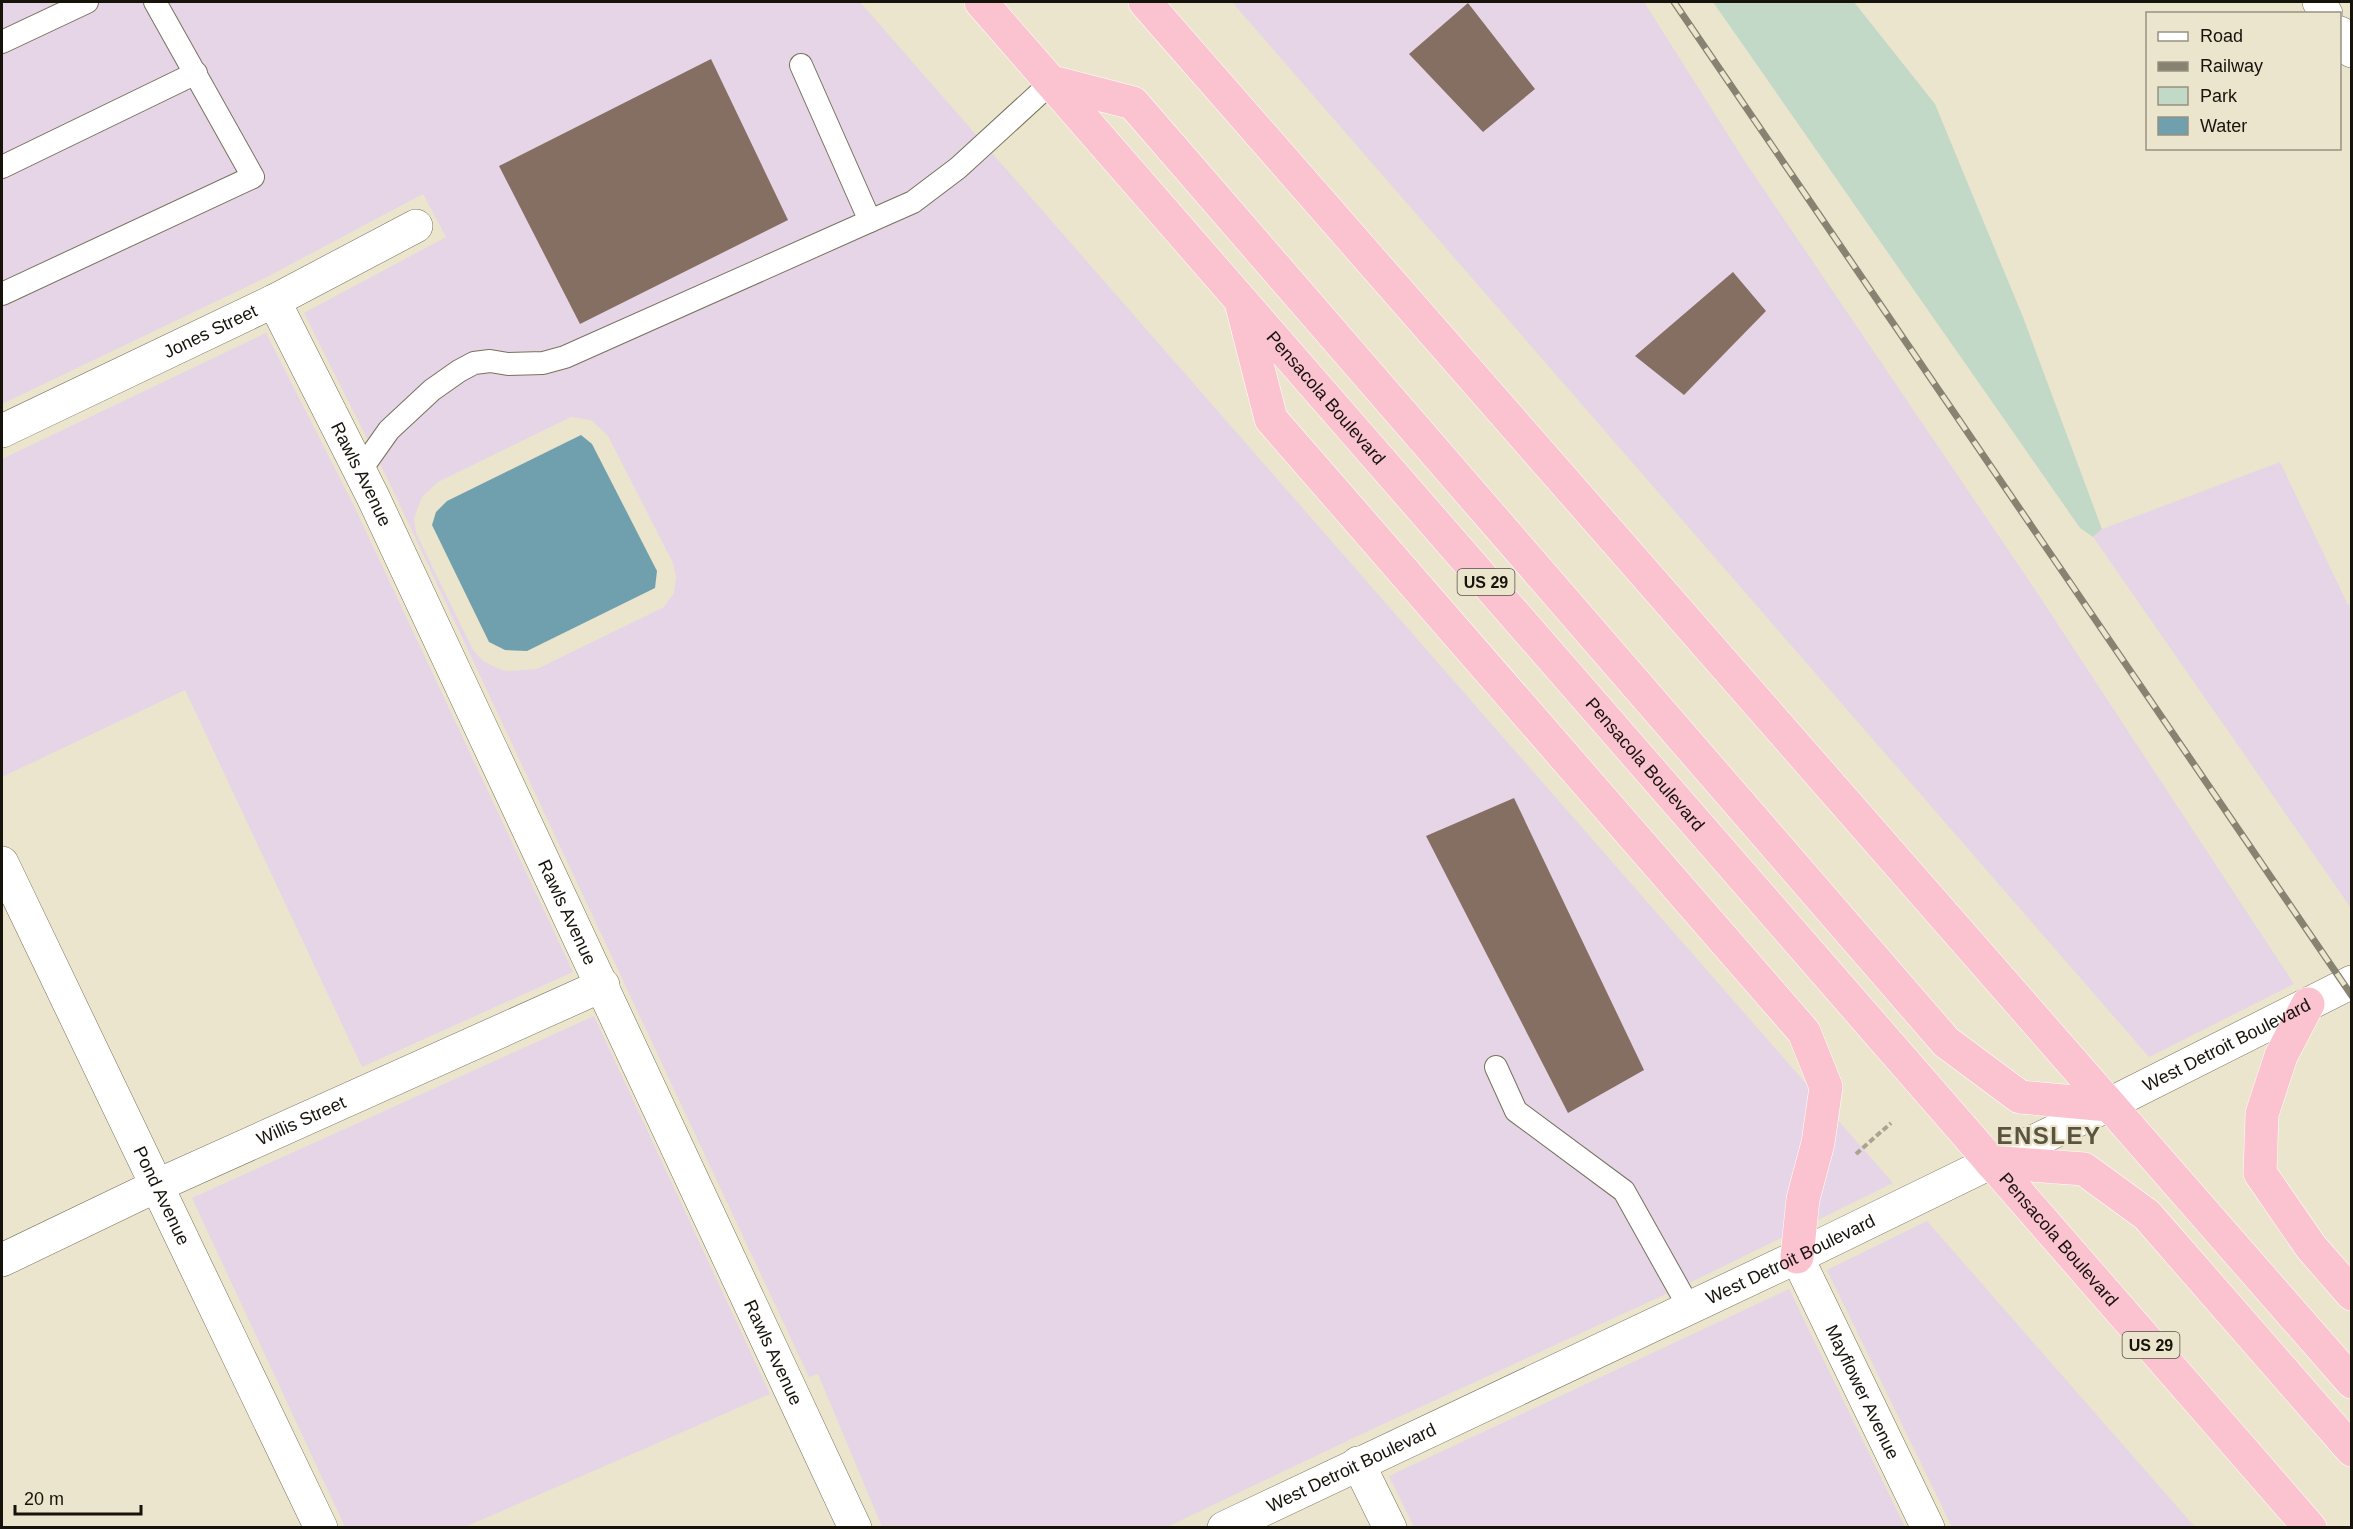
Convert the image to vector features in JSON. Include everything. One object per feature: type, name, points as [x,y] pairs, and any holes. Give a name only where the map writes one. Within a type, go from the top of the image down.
[{"type":"highway","name":"Pensacola Boulevard","points":[[981,2],[2310,1527]]},
{"type":"highway","points":[[1144,2],[2352,1382]]},
{"type":"highway","points":[[1052,82],[1133,103],[1946,1042],[2020,1097],[2108,1105]]},
{"type":"highway","points":[[1240,299],[1271,420],[1804,1032],[1826,1087],[1818,1143],[1803,1198],[1797,1257]]},
{"type":"highway","points":[[2308,1004],[2281,1056],[2262,1114],[2260,1173],[2311,1247],[2352,1294]]},
{"type":"highway","points":[[1991,1162],[2084,1169],[2147,1215],[2352,1450]]},
{"type":"street","points":[[2341,34],[2352,51]]},
{"type":"street","name":"Jones Street","points":[[2,431],[274,301],[416,226]]},
{"type":"street","name":"Rawls Avenue","points":[[274,301],[360,471],[603,985],[855,1527]]},
{"type":"street","name":"Pond Avenue","points":[[2,863],[321,1527]]},
{"type":"street","name":"West Detroit Boulevard","points":[[1224,1527],[1690,1309],[2108,1105],[2352,982]]},
{"type":"street","name":"Willis Street","points":[[2,1260],[156,1186],[603,985]]},
{"type":"street","name":"Mayflower Avenue","points":[[1797,1257],[1928,1527]]},
{"type":"street","points":[[1358,1463],[1390,1527]]},
{"type":"lane","points":[[2,42],[87,2]]},
{"type":"lane","points":[[2,294],[253,177],[155,2]]},
{"type":"lane","points":[[801,65],[870,221]]},
{"type":"lane","points":[[2,166],[196,73]]},
{"type":"lane","points":[[360,471],[389,430],[432,390],[474,363],[490,361],[508,364],[543,363],[565,357],[913,202],[958,168],[1052,82]]},
{"type":"lane","points":[[1496,1067],[1516,1111],[1624,1191],[1690,1309]]},
{"type":"path","points":[[1849,1152],[1857,1154],[1891,1123]]},
{"type":"shaded area","points":[[2,2],[860,2],[1893,1183],[1679,1288],[1366,1432],[1167,1527],[882,1527],[818,1374],[809,1377],[392,488],[304,313],[446,237],[423,194],[263,279],[2,404]],"holes":[[[571,417],[591,420],[608,436],[673,563],[676,577],[674,593],[664,607],[537,669],[507,671],[499,669],[483,661],[473,650],[416,533],[414,518],[422,497],[438,482]]]},
{"type":"shaded area","points":[[1232,2],[1644,2],[1746,163],[2034,588],[2294,984],[2149,1057]]},
{"type":"shaded area","points":[[266,333],[354,506],[573,972],[362,1067],[185,690],[2,777],[2,459]]},
{"type":"shaded area","points":[[2280,462],[2348,605],[2351,603],[2351,908],[2093,537],[2102,529]]},
{"type":"shaded area","points":[[594,1016],[770,1394],[465,1527],[345,1527],[192,1198]]},
{"type":"shaded area","points":[[1927,1221],[2195,1527],[1952,1527],[1827,1270]]},
{"type":"shaded area","points":[[1789,1289],[1905,1527],[1414,1527],[1389,1476]]},
{"type":"green space","points":[[1713,2],[1854,2],[1935,104],[2023,317],[2102,529],[2093,537],[2080,528]]},
{"type":"water","points":[[581,435],[592,444],[657,571],[655,588],[527,651],[505,650],[489,642],[432,525],[436,512],[447,501]]},
{"type":"building","points":[[1468,3],[1535,89],[1483,132],[1409,54]]},
{"type":"building","points":[[711,59],[788,220],[580,324],[499,166]]},
{"type":"building","points":[[1733,272],[1766,311],[1684,395],[1635,356]]},
{"type":"building","points":[[1514,798],[1644,1070],[1568,1113],[1426,836]]},
{"type":"railway","points":[[1674,2],[2352,996]]},
{"type":"district","name":"ENSLEY","points":[[2049,1136]]}]
